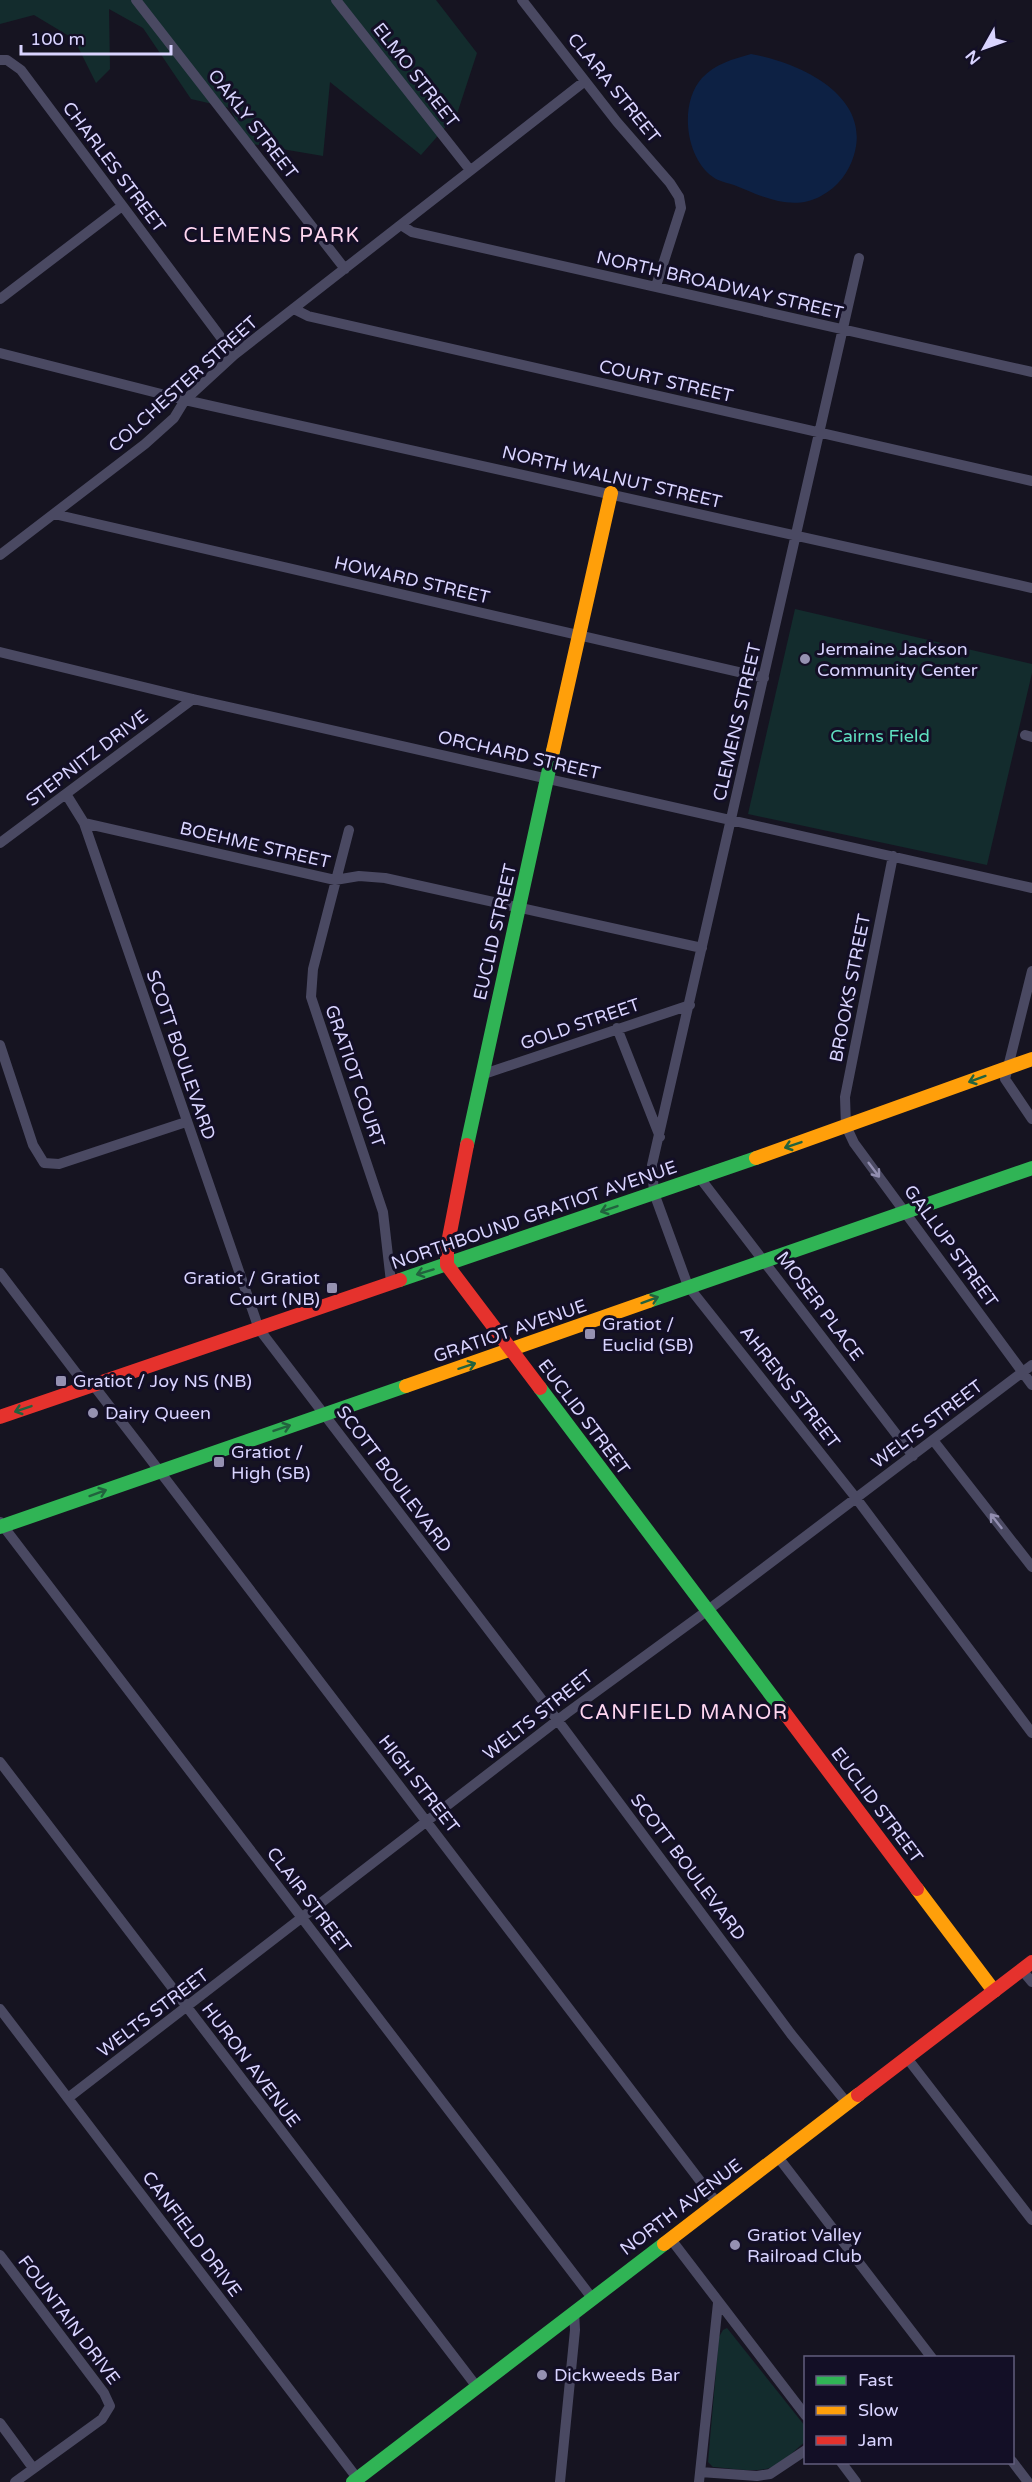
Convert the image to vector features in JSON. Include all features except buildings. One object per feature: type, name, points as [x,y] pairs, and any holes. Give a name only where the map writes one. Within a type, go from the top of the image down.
[{"type":"main road","name":"EUCLID STREET","points":[[611,494],[481,1076],[447,1248],[447,1265],[994,1991]]},
{"type":"main road","name":"NORTHBOUND GRATIOT AVENUE","points":[[0,1417],[700,1178],[1032,1059]]},
{"type":"main road","name":"GRATIOT AVENUE","points":[[1,1525],[322,1413],[511,1351],[688,1286],[1032,1168]]},
{"type":"main road","name":"NORTH AVENUE","points":[[355,2480],[1027,1966]]},
{"type":"street","name":"OAKLY STREET","points":[[136,0],[345,269]]},
{"type":"street","name":"ELMO STREET","points":[[336,0],[470,170]]},
{"type":"street","name":"CLARA STREET","points":[[522,0],[679,197],[681,208],[656,286]]},
{"type":"street","name":"CHARLES STREET","points":[[4,60],[21,70],[234,355]]},
{"type":"street","name":"COLCHESTER STREET","points":[[0,555],[146,444],[174,418],[184,399],[234,355],[585,81]]},
{"type":"street","points":[[0,299],[122,206]]},
{"type":"street","name":"NORTH BROADWAY STREET","points":[[401,225],[412,232],[1032,372]]},
{"type":"street","name":"CLEMENS STREET","points":[[654,1193],[652,1165],[859,258]]},
{"type":"street","name":"COURT STREET","points":[[294,309],[308,316],[1032,481]]},
{"type":"street","name":"NORTH WALNUT STREET","points":[[0,353],[184,399],[1032,588]]},
{"type":"street","name":"HOWARD STREET","points":[[54,514],[764,678]]},
{"type":"street","name":"ORCHARD STREET","points":[[0,652],[193,699],[1032,888]]},
{"type":"street","name":"STEPNITZ DRIVE","points":[[0,843],[193,699]]},
{"type":"street","name":"SCOTT BOULEVARD","points":[[66,794],[84,824],[259,1329],[558,1720],[791,2034],[847,2103]]},
{"type":"street","name":"BOEHME STREET","points":[[84,824],[335,880],[359,876],[385,878],[702,948]]},
{"type":"street","name":"GRATIOT COURT","points":[[350,830],[313,969],[311,997],[384,1212],[391,1282]]},
{"type":"street","name":"BROOKS STREET","points":[[846,1126],[845,1097],[893,856]]},
{"type":"street","points":[[1032,971],[1005,1079],[1032,1119]]},
{"type":"street","name":"GOLD STREET","points":[[481,1076],[690,1005]]},
{"type":"street","points":[[617,1028],[660,1137]]},
{"type":"street","points":[[0,1045],[33,1145],[44,1163],[59,1164],[186,1122]]},
{"type":"street","name":"GALLUP STREET","points":[[846,1126],[854,1143],[1032,1385]]},
{"type":"street","name":"MOSER PLACE","points":[[700,1178],[912,1455]]},
{"type":"street","name":"AHRENS STREET","points":[[654,1193],[688,1286],[856,1498],[1032,1733]]},
{"type":"street","name":"HIGH STREET","points":[[0,1273],[77,1374],[94,1386],[717,2203]]},
{"type":"street","name":"WELTS STREET","points":[[68,2098],[558,1720],[708,1610],[1032,1365]]},
{"type":"street","points":[[933,1440],[1032,1567]]},
{"type":"street","name":"CLAIR STREET","points":[[1,1525],[592,2298]]},
{"type":"street","name":"HURON AVENUE","points":[[0,1762],[477,2387]]},
{"type":"street","points":[[1027,1966],[1032,1982]]},
{"type":"street","name":"CANFIELD DRIVE","points":[[0,2009],[355,2480]]},
{"type":"street","points":[[907,2058],[1032,2220]]},
{"type":"street","points":[[778,2157],[930,2356]]},
{"type":"street","points":[[670,2238],[804,2413]]},
{"type":"street","name":"FOUNTAIN DRIVE","points":[[0,2255],[104,2393],[110,2406],[102,2419],[33,2468]]},
{"type":"street","points":[[718,2303],[700,2477],[770,2474],[804,2451]]},
{"type":"street","points":[[561,2482],[575,2329],[574,2311]]},
{"type":"street","points":[[0,2424],[33,2468],[15,2482]]},
{"type":"street","points":[[842,2464],[856,2482]]},
{"type":"street","points":[[1014,2464],[1028,2482]]},
{"type":"green space","points":[[0,0],[436,0],[477,53],[457,114],[421,155],[330,82],[323,156],[247,143],[230,108],[191,99],[143,28],[109,9],[110,69],[96,83],[74,39],[34,15],[0,24]]},
{"type":"green space","name":"Cairns Field","points":[[795,609],[1032,664],[1032,673],[987,865],[748,814]]},
{"type":"green space","points":[[727,2328],[804,2425],[804,2443],[775,2466],[752,2470],[713,2467],[708,2462],[719,2337]]},
{"type":"water","points":[[751,54],[770,58],[809,74],[827,85],[842,99],[852,115],[857,134],[852,161],[838,184],[810,201],[799,203],[777,201],[720,181],[704,168],[696,157],[688,129],[690,101],[695,89],[702,78],[713,69]]},
{"type":"traffic: fast","points":[[467,1145],[553,751]]},
{"type":"traffic: fast","points":[[400,1280],[756,1158]]},
{"type":"traffic: fast","points":[[649,1301],[1032,1168]]},
{"type":"traffic: fast","points":[[0,1527],[406,1386]]},
{"type":"traffic: fast","points":[[540,1388],[781,1708]]},
{"type":"traffic: fast","points":[[353,2482],[664,2244]]},
{"type":"traffic: slow","points":[[553,751],[611,493]]},
{"type":"traffic: slow","points":[[756,1158],[1032,1059]]},
{"type":"traffic: slow","points":[[406,1386],[649,1301]]},
{"type":"traffic: slow","points":[[917,1889],[994,1991]]},
{"type":"traffic: slow","points":[[664,2244],[858,2095]]},
{"type":"traffic: jam","points":[[467,1145],[447,1248],[447,1265],[540,1388]]},
{"type":"traffic: jam","points":[[0,1417],[400,1280]]},
{"type":"traffic: jam","points":[[781,1708],[917,1889]]},
{"type":"traffic: jam","points":[[858,2095],[1032,1962]]},
{"type":"place","name":"Jermaine Jackson Community Center","points":[[805,659]]},
{"type":"place","name":"Gratiot / Gratiot Court (NB)","points":[[332,1288]]},
{"type":"place","name":"Gratiot / Euclid (SB)","points":[[590,1334]]},
{"type":"place","name":"Gratiot / Joy NS (NB)","points":[[61,1381]]},
{"type":"place","name":"Dairy Queen","points":[[93,1413]]},
{"type":"place","name":"Gratiot / High (SB)","points":[[219,1462]]},
{"type":"place","name":"Gratiot Valley Railroad Club","points":[[735,2245]]},
{"type":"place","name":"Dickweeds Bar","points":[[542,2375]]},
{"type":"district","name":"CLEMENS PARK","points":[[272,236]]},
{"type":"district","name":"CANFIELD MANOR","points":[[684,1713]]}]
